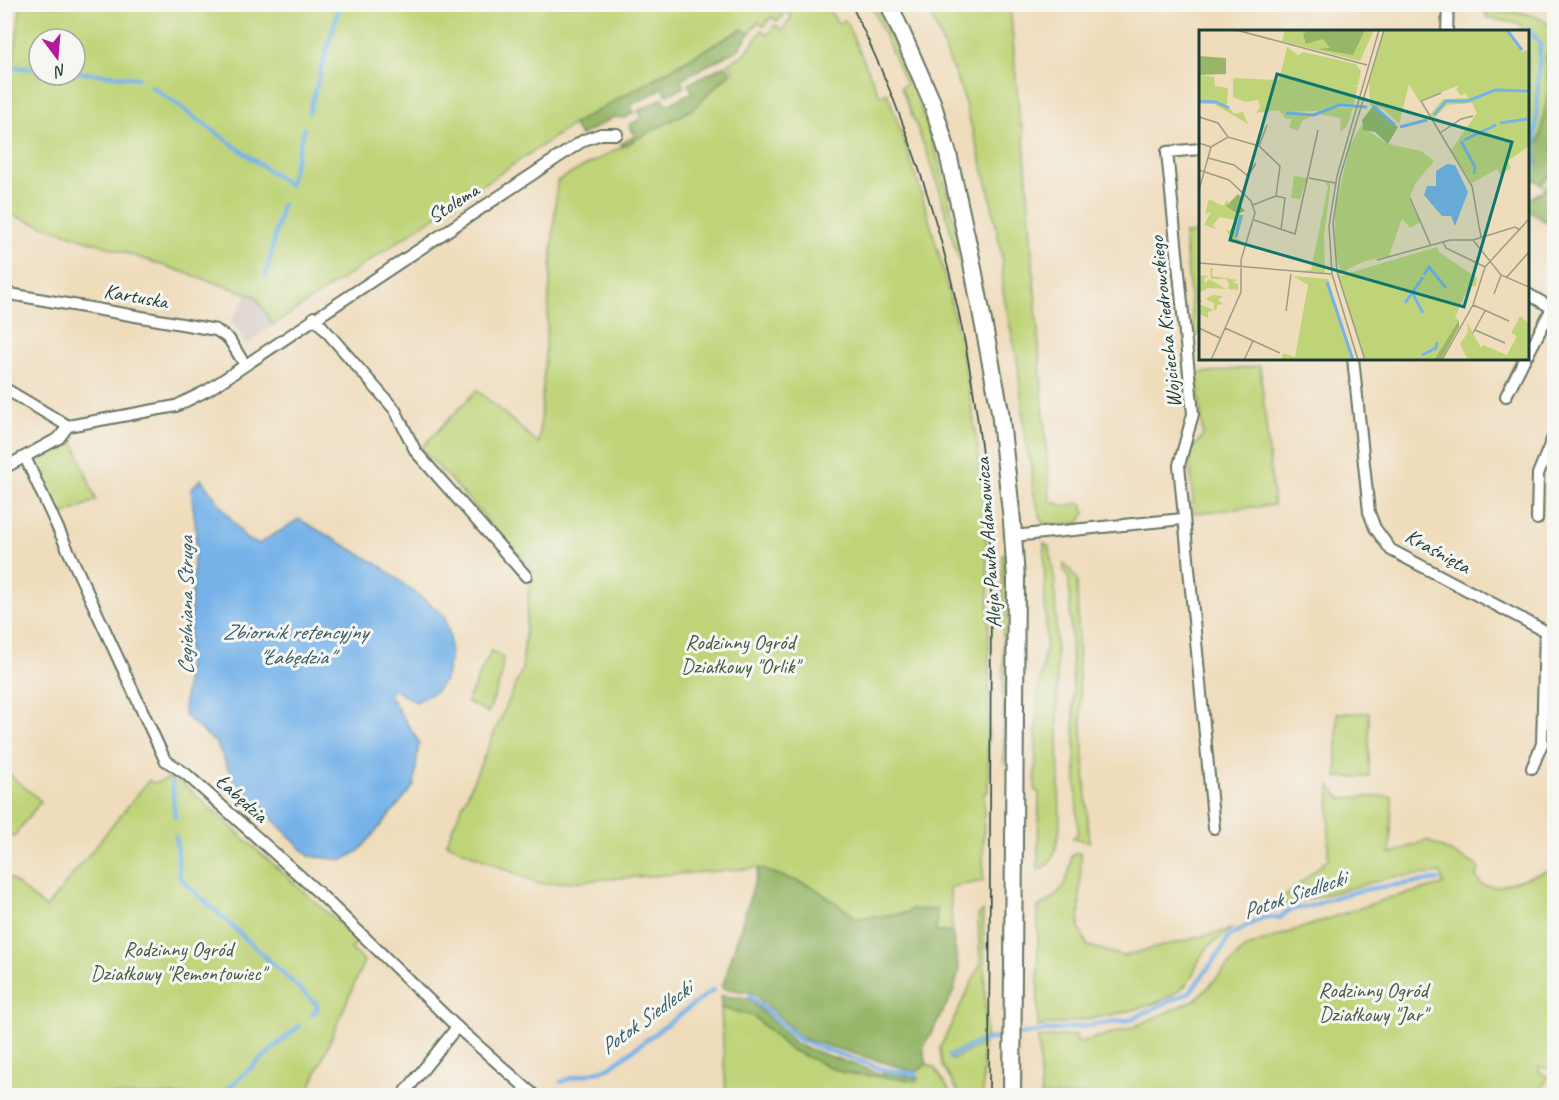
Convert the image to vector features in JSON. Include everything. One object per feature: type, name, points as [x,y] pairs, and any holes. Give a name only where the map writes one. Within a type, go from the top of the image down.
[{"type":"main road","name":"Aleja Pawła Adamowicza","points":[[889,4],[932,102],[948,154],[1000,411],[1014,536],[1016,619],[1012,792],[1012,1095]]},
{"type":"street","points":[[1447,30],[1448,4]]},
{"type":"street","name":"Stolema","points":[[68,426],[176,406],[208,390],[314,317],[584,140],[601,134],[617,134]]},
{"type":"street","name":"Wojciecha Kiedrowskiego","points":[[1199,148],[1167,152],[1193,414],[1179,459],[1183,519],[1214,828]]},
{"type":"street","name":"Kartuska","points":[[4,293],[216,330],[229,339],[245,365]]},
{"type":"street","points":[[1529,295],[1553,308],[1529,350]]},
{"type":"street","points":[[314,317],[394,410],[416,452],[526,576]]},
{"type":"street","name":"Kraśnięta","points":[[1353,360],[1369,512],[1382,539],[1391,550],[1550,631],[1542,744],[1532,768]]},
{"type":"street","points":[[1506,396],[1524,360]]},
{"type":"street","points":[[4,387],[68,426],[59,438],[4,468]]},
{"type":"street","points":[[1537,519],[1538,474],[1554,435]]},
{"type":"street","name":"Łabędzia","points":[[24,457],[165,760],[186,774],[319,893],[457,1027],[535,1095]]},
{"type":"street","points":[[1014,536],[1183,519]]},
{"type":"street","points":[[402,1095],[457,1027]]},
{"type":"shaded area","points":[[248,294],[255,296],[273,325],[246,345],[231,321]]},
{"type":"green space","points":[[21,5],[780,5],[776,10],[783,15],[778,21],[771,17],[764,26],[758,22],[749,34],[742,29],[574,124],[273,325],[255,296],[5,213],[5,132],[11,130],[11,80]]},
{"type":"green space","name":"Rodzinny Ogród Działkowy \"Orlik\"","points":[[790,5],[826,5],[838,24],[845,20],[880,96],[887,93],[921,192],[935,242],[960,343],[969,394],[983,498],[988,571],[988,792],[984,793],[983,881],[950,887],[952,932],[936,933],[937,910],[857,918],[813,887],[759,868],[539,884],[446,843],[522,670],[531,567],[421,448],[477,390],[539,444],[557,181],[693,109],[734,70],[728,63],[745,54],[762,30],[768,35],[775,25],[783,30],[792,16],[785,11]]},
{"type":"green space","points":[[877,5],[915,93],[934,147],[957,236],[969,290],[967,291],[934,171],[901,87],[906,84],[872,7]]},
{"type":"green space","points":[[927,5],[1010,5],[1020,125],[1023,125],[1050,501],[1065,506],[1082,503],[1085,514],[1079,523],[1043,525],[1033,491],[1031,458],[1028,458],[1017,359],[1003,292],[1002,257],[989,190],[962,92]]},
{"type":"green space","points":[[1509,11],[1522,13],[1544,21],[1554,29],[1554,175],[1546,189],[1537,181],[1529,179],[1529,30],[1521,30],[1521,24],[1487,18],[1485,13]]},
{"type":"green space","points":[[742,29],[749,34],[739,49],[681,79],[684,87],[667,95],[663,88],[631,105],[634,113],[625,118],[614,117],[580,136],[573,124]]},
{"type":"green space","points":[[1550,37],[1554,38],[1553,172],[1541,184],[1533,178],[1532,173],[1537,164],[1536,147],[1541,135],[1548,85],[1545,61]]},
{"type":"green space","points":[[725,65],[731,72],[693,109],[622,147],[621,144],[635,136],[629,125],[642,118],[638,111],[663,98],[668,105],[692,92],[688,84]]},
{"type":"green space","points":[[1554,175],[1554,227],[1529,212],[1529,199],[1546,189]]},
{"type":"green space","points":[[1199,233],[1199,334],[1194,335],[1184,234]]},
{"type":"green space","points":[[1260,366],[1274,505],[1194,513],[1189,453],[1203,436],[1197,374]]},
{"type":"green space","points":[[74,442],[96,500],[61,516],[45,482],[38,456]]},
{"type":"green space","points":[[1044,543],[1049,547],[1055,582],[1060,828],[1052,859],[1044,868],[1038,870],[1039,792],[1035,791],[1037,702],[1046,643]]},
{"type":"green space","points":[[1002,554],[1005,554],[1008,630],[1004,765]]},
{"type":"green space","points":[[1064,563],[1077,579],[1079,679],[1089,842],[1073,838],[1078,833],[1069,579],[1064,571]]},
{"type":"green space","points":[[491,651],[503,657],[501,678],[488,713],[467,702]]},
{"type":"green space","points":[[1337,713],[1369,713],[1369,777],[1337,777]]},
{"type":"green space","points":[[5,771],[41,801],[14,836],[5,839]]},
{"type":"green space","name":"Rodzinny Ogród Działkowy \"Remontowiec\"","points":[[175,777],[358,940],[351,949],[364,961],[307,1095],[5,1095],[5,880],[7,876],[46,908],[149,780],[153,783]]},
{"type":"green space","name":"Rodzinny Ogród Działkowy \"Jar\"","points":[[1330,786],[1340,798],[1392,796],[1390,854],[1427,840],[1476,865],[1479,869],[1476,877],[1482,885],[1497,887],[1554,869],[1554,1069],[1539,1067],[1539,1071],[1548,1077],[1538,1095],[1041,1095],[1038,1038],[1076,1035],[1077,1043],[1131,1028],[1197,999],[1246,947],[1389,898],[1443,885],[1441,873],[1392,877],[1271,909],[1328,859]]},
{"type":"green space","points":[[1081,853],[1079,928],[1088,946],[1123,956],[1232,929],[1203,953],[1189,981],[1177,992],[1160,1001],[1141,1008],[1096,1018],[1038,1027],[1038,907],[1046,903],[1063,887],[1069,873],[1071,856]]},
{"type":"green space","points":[[759,868],[813,887],[857,918],[908,913],[910,909],[937,910],[936,932],[952,932],[959,970],[954,991],[923,1048],[927,1064],[915,1072],[802,1038],[753,993],[722,988]]},
{"type":"green space","points":[[983,911],[986,1037],[948,1055],[951,1060],[983,1044],[983,1095],[960,1095],[942,1065],[940,1048],[980,965],[978,915]]},
{"type":"green space","points":[[721,996],[748,998],[797,1045],[878,1073],[918,1077],[917,1081],[844,1073],[789,1049],[753,1016],[721,1008]]},
{"type":"green space","points":[[721,1008],[753,1016],[789,1049],[844,1073],[918,1078],[915,1072],[927,1064],[935,1068],[952,1095],[726,1095]]},
{"type":"water","name":"Zbiornik retencyjny \"Łabędzia\"","points":[[201,479],[246,539],[259,544],[299,519],[379,565],[444,615],[450,637],[450,659],[445,680],[435,692],[416,702],[393,689],[389,695],[419,742],[414,786],[359,851],[343,860],[309,856],[233,779],[217,744],[184,715],[196,530],[191,489]]},
{"type":"waterway","name":"Cegielniana Struga","points":[[309,112],[340,4]]},
{"type":"waterway","points":[[1529,28],[1540,44],[1534,170]]},
{"type":"waterway","points":[[4,66],[27,68]]},
{"type":"waterway","points":[[87,73],[138,78]]},
{"type":"waterway","points":[[151,86],[289,185],[304,129]]},
{"type":"waterway","name":"Cegielniana Struga","points":[[266,276],[282,204]]},
{"type":"waterway","name":"Cegielniana Struga","points":[[172,781],[175,817]]},
{"type":"waterway","name":"Cegielniana Struga","points":[[176,837],[180,878],[316,1004],[318,1007],[312,1015]]},
{"type":"waterway","name":"Potok Siedlecki","points":[[1016,1035],[1129,1020],[1190,992],[1221,951],[1229,936],[1264,917],[1280,918],[1293,909],[1309,907],[1359,891],[1438,880]]},
{"type":"waterway","name":"Potok Siedlecki","points":[[561,1082],[610,1067],[713,990]]},
{"type":"waterway","name":"Potok Siedlecki","points":[[750,996],[799,1040],[885,1070],[917,1074]]},
{"type":"waterway","name":"Cegielniana Struga","points":[[219,1096],[299,1026]]},
{"type":"waterway","name":"Potok Siedlecki","points":[[949,1057],[981,1041],[1008,1036]]},
{"type":"tram line","points":[[851,4],[883,74],[911,145],[934,218],[954,291],[969,365],[980,440],[988,516],[991,593],[989,1096]]}]
